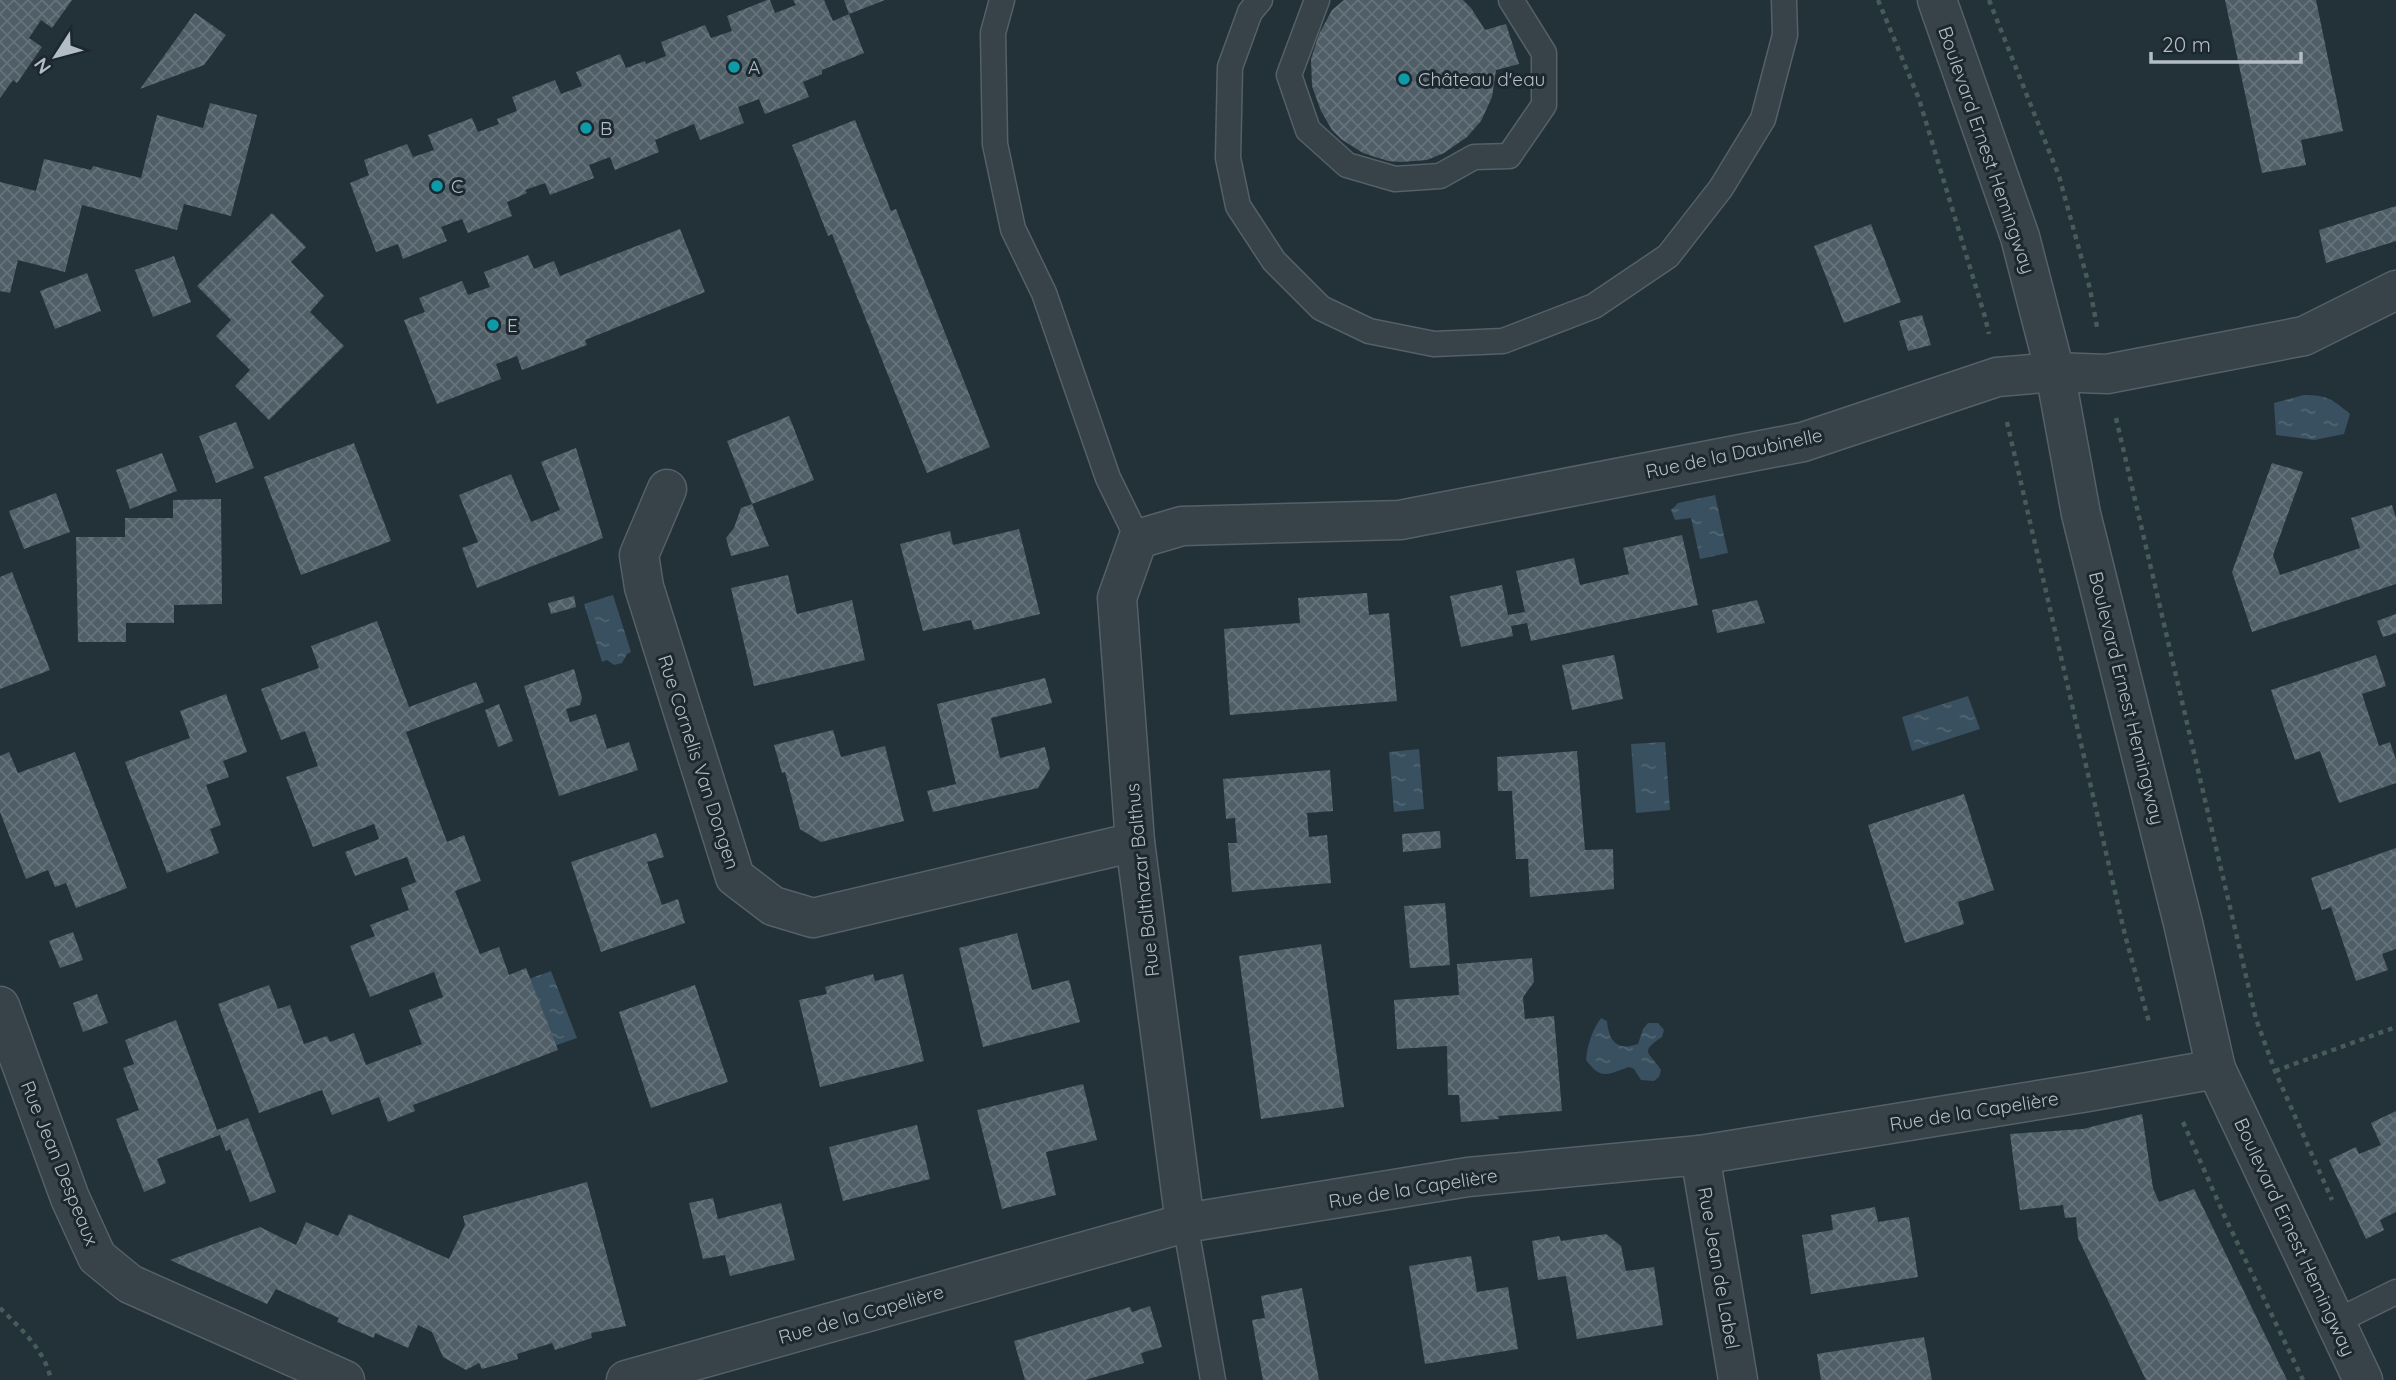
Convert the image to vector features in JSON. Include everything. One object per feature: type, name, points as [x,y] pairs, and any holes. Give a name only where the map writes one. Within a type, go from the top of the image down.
[{"type":"street","name":"Boulevard Ernest Hemingway","points":[[1937,0],[2020,237],[2055,372],[2081,514],[2183,923],[2216,1069],[2362,1380]]},
{"type":"street","name":"Rue de la Daubinelle","points":[[1138,539],[1182,526],[1400,520],[1802,442],[1997,377],[2055,372],[2107,374],[2304,336],[2396,290]]},
{"type":"street","name":"Rue Cornelis Van Dongen","points":[[667,489],[639,555],[644,587],[735,877],[773,906],[813,918],[1135,842]]},
{"type":"street","name":"Rue Balthazar Balthus","points":[[1138,539],[1117,598],[1135,842],[1185,1223]]},
{"type":"street","name":"Rue Jean Despeaux","points":[[0,1006],[70,1198],[97,1257],[130,1283],[345,1380]]},
{"type":"street","name":"Rue de la Capelière","points":[[626,1380],[1185,1223],[1468,1177],[1700,1155],[2216,1069]]},
{"type":"street","name":"Rue Jean de Label","points":[[1700,1155],[1738,1380]]},
{"type":"lane","points":[[1002,0],[993,33],[995,144],[1013,229],[1044,293],[1108,478],[1138,539]]},
{"type":"lane","points":[[1260,0],[1250,12],[1230,67],[1228,158],[1238,206],[1274,261],[1321,308],[1369,331],[1434,344],[1503,341],[1594,306],[1668,256],[1721,188],[1762,119],[1785,35],[1784,0]]},
{"type":"lane","points":[[1317,0],[1289,75],[1308,130],[1347,165],[1395,179],[1440,176],[1474,157],[1509,156],[1544,105],[1544,53],[1511,0]]},
{"type":"lane","points":[[1185,1223],[1213,1380]]},
{"type":"lane","points":[[2335,1322],[2396,1292]]},
{"type":"path","points":[[1878,0],[1919,99],[1985,317],[2125,935],[2149,1022]]},
{"type":"path","points":[[1989,0],[2059,176],[2090,289],[2134,504],[2256,1019],[2275,1071],[2334,1203]]},
{"type":"path","points":[[2275,1071],[2396,1027]]},
{"type":"path","points":[[2180,1115],[2303,1380]]},
{"type":"path","points":[[0,1308],[31,1338],[49,1367],[51,1380]]},
{"type":"water","points":[[2304,395],[2329,399],[2350,414],[2344,434],[2314,440],[2276,435],[2274,403]]},
{"type":"water","points":[[1715,495],[1728,553],[1700,559],[1691,518],[1675,520],[1671,510],[1678,503]]},
{"type":"water","points":[[613,595],[631,652],[622,663],[614,665],[607,660],[602,662],[584,604]]},
{"type":"water","points":[[1968,696],[1980,729],[1912,751],[1902,717]]},
{"type":"water","points":[[1665,742],[1670,810],[1636,813],[1631,744]]},
{"type":"water","points":[[1419,749],[1424,809],[1394,812],[1389,752]]},
{"type":"water","points":[[551,971],[577,1038],[551,1047],[526,980]]},
{"type":"water","points":[[1601,1018],[1607,1021],[1612,1040],[1620,1046],[1638,1044],[1648,1023],[1658,1023],[1664,1030],[1662,1037],[1650,1046],[1648,1053],[1661,1070],[1659,1077],[1654,1081],[1641,1080],[1634,1069],[1629,1067],[1605,1074],[1591,1067],[1586,1060],[1588,1049]]},
{"type":"building","points":[[0,0],[72,0],[52,28],[41,20],[29,38],[42,47],[17,83],[13,80],[0,98]]},
{"type":"building","points":[[770,0],[775,13],[796,5],[793,0],[824,0],[833,21],[849,14],[864,53],[822,70],[822,74],[803,82],[809,97],[765,114],[759,99],[738,107],[744,123],[700,140],[694,124],[655,140],[659,152],[615,170],[610,157],[589,165],[594,178],[550,195],[545,183],[525,190],[527,193],[507,202],[512,216],[468,233],[462,219],[441,227],[447,241],[403,259],[398,244],[376,252],[350,183],[369,175],[364,160],[407,144],[413,157],[434,150],[428,135],[472,118],[478,132],[499,124],[497,119],[517,111],[512,97],[555,80],[561,94],[582,86],[576,72],[620,54],[626,68],[645,61],[646,64],[666,56],[661,42],[705,25],[711,38],[732,31],[727,16]]},
{"type":"building","points":[[844,0],[885,0],[849,14]]},
{"type":"building","name":"Château d'eau","points":[[1344,0],[1463,0],[1485,30],[1506,24],[1519,64],[1496,70],[1492,97],[1481,121],[1467,137],[1444,153],[1427,160],[1401,162],[1363,153],[1332,130],[1321,111],[1312,86],[1311,59],[1319,34],[1332,10]]},
{"type":"building","points":[[2225,0],[2316,0],[2343,131],[2301,140],[2306,165],[2262,173]]},
{"type":"building","points":[[195,13],[226,35],[204,65],[140,89]]},
{"type":"building","points":[[210,103],[257,115],[231,216],[184,204],[177,230],[82,205],[65,272],[18,260],[10,293],[0,291],[0,182],[36,191],[44,159],[91,170],[93,166],[141,178],[157,115],[203,128]]},
{"type":"building","points":[[855,120],[891,211],[896,209],[990,447],[927,473],[832,234],[828,236],[792,145]]},
{"type":"building","points":[[2396,206],[2396,241],[2326,263],[2319,230]]},
{"type":"building","points":[[272,213],[306,247],[291,262],[324,296],[310,312],[344,346],[269,420],[235,386],[250,370],[216,336],[231,320],[197,286]]},
{"type":"building","points":[[1871,224],[1901,302],[1844,323],[1814,246]]},
{"type":"building","points":[[680,229],[705,292],[585,340],[587,345],[522,370],[517,356],[496,364],[501,379],[437,404],[404,320],[425,312],[419,298],[462,281],[468,295],[490,287],[484,272],[528,255],[534,269],[554,261],[560,276]]},
{"type":"building","points":[[174,256],[191,302],[153,317],[135,270]]},
{"type":"building","points":[[87,273],[101,311],[55,329],[40,291]]},
{"type":"building","points":[[1922,315],[1931,345],[1908,351],[1899,321]]},
{"type":"building","points":[[789,416],[814,480],[752,504],[727,441]]},
{"type":"building","points":[[236,422],[254,468],[216,483],[199,436]]},
{"type":"building","points":[[354,443],[391,541],[301,575],[264,477]]},
{"type":"building","points":[[576,448],[603,538],[477,588],[462,548],[478,542],[459,495],[511,474],[531,522],[560,510],[541,462]]},
{"type":"building","points":[[162,453],[177,491],[130,509],[116,470]]},
{"type":"building","points":[[2272,463],[2303,472],[2273,555],[2280,575],[2360,548],[2351,518],[2392,505],[2396,518],[2396,584],[2252,632],[2232,572]]},
{"type":"building","points":[[56,493],[70,532],[24,549],[9,511]]},
{"type":"building","points":[[221,499],[222,604],[174,605],[174,623],[126,623],[126,642],[78,642],[76,537],[125,537],[125,518],[173,518],[173,500]]},
{"type":"building","points":[[752,504],[769,546],[731,556],[726,538],[734,528],[741,508]]},
{"type":"building","points":[[1019,529],[1040,614],[974,630],[971,620],[923,631],[900,544],[950,531],[953,545]]},
{"type":"building","points":[[1682,535],[1698,605],[1531,641],[1527,623],[1511,626],[1513,636],[1461,647],[1450,596],[1502,585],[1508,615],[1525,612],[1516,571],[1574,558],[1580,585],[1629,574],[1623,548]]},
{"type":"building","points":[[12,572],[50,670],[0,689],[0,577]]},
{"type":"building","points":[[788,575],[797,614],[852,600],[865,660],[754,686],[731,588]]},
{"type":"building","points":[[1367,593],[1369,615],[1389,613],[1397,701],[1230,715],[1224,629],[1300,623],[1298,598]]},
{"type":"building","points":[[574,596],[576,607],[551,614],[548,603]]},
{"type":"building","points":[[1757,600],[1765,623],[1717,633],[1712,610]]},
{"type":"building","points":[[2396,614],[2396,633],[2383,637],[2377,621]]},
{"type":"building","points":[[377,621],[409,707],[476,682],[484,702],[406,732],[447,842],[464,835],[481,881],[455,891],[480,954],[499,947],[509,975],[526,968],[558,1050],[413,1105],[415,1111],[388,1122],[379,1097],[332,1115],[322,1090],[259,1113],[218,1004],[269,985],[278,1009],[290,1005],[304,1044],[327,1036],[330,1042],[354,1033],[366,1065],[422,1044],[409,1010],[443,997],[434,972],[370,997],[350,946],[375,936],[370,925],[409,910],[401,888],[416,882],[407,857],[355,876],[345,852],[379,839],[374,824],[313,847],[286,777],[318,766],[305,731],[281,740],[261,689],[319,668],[311,646]]},
{"type":"building","points":[[1614,655],[1623,699],[1572,710],[1562,665]]},
{"type":"building","points":[[2376,655],[2386,686],[2362,694],[2379,746],[2390,742],[2396,760],[2396,783],[2339,803],[2320,751],[2295,760],[2271,690]]},
{"type":"building","points":[[574,669],[582,698],[580,705],[566,709],[570,722],[596,714],[607,749],[629,742],[638,770],[559,796],[524,686]]},
{"type":"building","points":[[1045,678],[1052,703],[991,718],[1000,758],[1045,747],[1050,768],[1038,788],[933,812],[927,791],[956,784],[937,704]]},
{"type":"building","points":[[226,694],[247,752],[223,761],[229,777],[206,785],[221,825],[210,829],[219,853],[167,873],[125,762],[190,738],[180,711]]},
{"type":"building","points":[[499,704],[513,741],[498,747],[485,710]]},
{"type":"building","points":[[833,730],[841,757],[885,746],[904,821],[821,842],[800,829],[785,772],[782,773],[774,745]]},
{"type":"building","points":[[1577,751],[1585,850],[1613,849],[1614,889],[1530,897],[1528,859],[1516,859],[1512,791],[1498,791],[1497,757]]},
{"type":"building","points":[[9,752],[18,773],[75,752],[127,888],[76,908],[66,883],[55,887],[48,870],[26,879],[0,812],[0,756]]},
{"type":"building","points":[[1330,770],[1333,811],[1307,813],[1309,837],[1327,835],[1331,883],[1232,892],[1228,843],[1237,843],[1235,818],[1226,819],[1223,779]]},
{"type":"building","points":[[1964,794],[1994,890],[1958,902],[1964,924],[1905,943],[1868,825]]},
{"type":"building","points":[[1440,831],[1441,848],[1403,852],[1402,834]]},
{"type":"building","points":[[656,833],[664,857],[647,862],[662,905],[678,899],[685,923],[601,952],[571,862]]},
{"type":"building","points":[[2396,848],[2396,949],[2382,954],[2388,970],[2356,981],[2331,907],[2322,910],[2311,878]]},
{"type":"building","points":[[1445,903],[1450,965],[1410,968],[1404,906]]},
{"type":"building","points":[[73,932],[83,960],[60,968],[49,941]]},
{"type":"building","points":[[1017,933],[1032,990],[1069,980],[1080,1022],[983,1047],[959,948]]},
{"type":"building","points":[[1321,944],[1344,1107],[1261,1119],[1239,956]]},
{"type":"building","points":[[1532,958],[1534,982],[1523,997],[1525,1019],[1554,1016],[1562,1111],[1461,1122],[1459,1095],[1448,1095],[1447,1046],[1397,1049],[1394,1000],[1459,995],[1457,964]]},
{"type":"building","points":[[873,974],[875,981],[903,974],[924,1061],[820,1087],[799,1000],[827,994],[825,987]]},
{"type":"building","points":[[695,985],[728,1082],[651,1108],[619,1012]]},
{"type":"building","points":[[97,994],[108,1023],[83,1032],[73,1003]]},
{"type":"building","points":[[176,1020],[217,1130],[248,1118],[276,1192],[250,1202],[230,1149],[226,1151],[220,1135],[157,1159],[166,1183],[144,1192],[116,1119],[139,1110],[123,1068],[134,1064],[125,1040]]},
{"type":"building","points":[[1083,1084],[1097,1140],[1046,1152],[1056,1195],[1002,1209],[977,1110]]},
{"type":"building","points":[[2396,1111],[2396,1212],[2380,1220],[2384,1230],[2366,1239],[2329,1160],[2356,1147],[2359,1154],[2381,1145],[2371,1123]]},
{"type":"building","points":[[2142,1114],[2153,1188],[2159,1202],[2194,1189],[2287,1380],[2146,1380],[2078,1238],[2076,1217],[2065,1218],[2063,1205],[2020,1210],[2010,1134],[2083,1129]]},
{"type":"building","points":[[917,1125],[930,1179],[843,1201],[829,1147]]},
{"type":"building","points":[[587,1182],[626,1326],[591,1333],[592,1338],[555,1350],[552,1343],[517,1354],[518,1359],[482,1369],[479,1363],[466,1370],[443,1357],[432,1332],[418,1325],[408,1348],[375,1333],[374,1338],[337,1322],[339,1318],[276,1289],[267,1304],[170,1260],[260,1227],[296,1245],[306,1222],[338,1236],[349,1214],[449,1259],[465,1225],[463,1216]]},
{"type":"building","points":[[713,1198],[718,1219],[781,1203],[795,1260],[730,1276],[725,1255],[703,1259],[689,1203]]},
{"type":"building","points":[[1875,1207],[1878,1222],[1909,1217],[1918,1277],[1811,1294],[1802,1235],[1833,1230],[1831,1215]]},
{"type":"building","points":[[1606,1234],[1621,1246],[1626,1271],[1654,1267],[1663,1325],[1577,1339],[1566,1276],[1538,1280],[1532,1241],[1559,1236],[1561,1241]]},
{"type":"building","points":[[1471,1256],[1477,1292],[1508,1287],[1518,1349],[1425,1364],[1409,1266]]},
{"type":"building","points":[[1302,1288],[1319,1380],[1263,1380],[1252,1320],[1265,1318],[1261,1296]]},
{"type":"building","points":[[1150,1306],[1162,1347],[1141,1353],[1144,1363],[1085,1380],[1025,1380],[1014,1341],[1130,1307],[1132,1312]]},
{"type":"building","points":[[1924,1337],[1932,1380],[1821,1380],[1817,1354]]},
{"type":"place","name":"A","points":[[734,67]]},
{"type":"place","name":"Château d'eau","points":[[1404,79]]},
{"type":"place","name":"B","points":[[586,128]]},
{"type":"place","name":"C","points":[[437,186]]},
{"type":"place","name":"E","points":[[493,325]]}]
